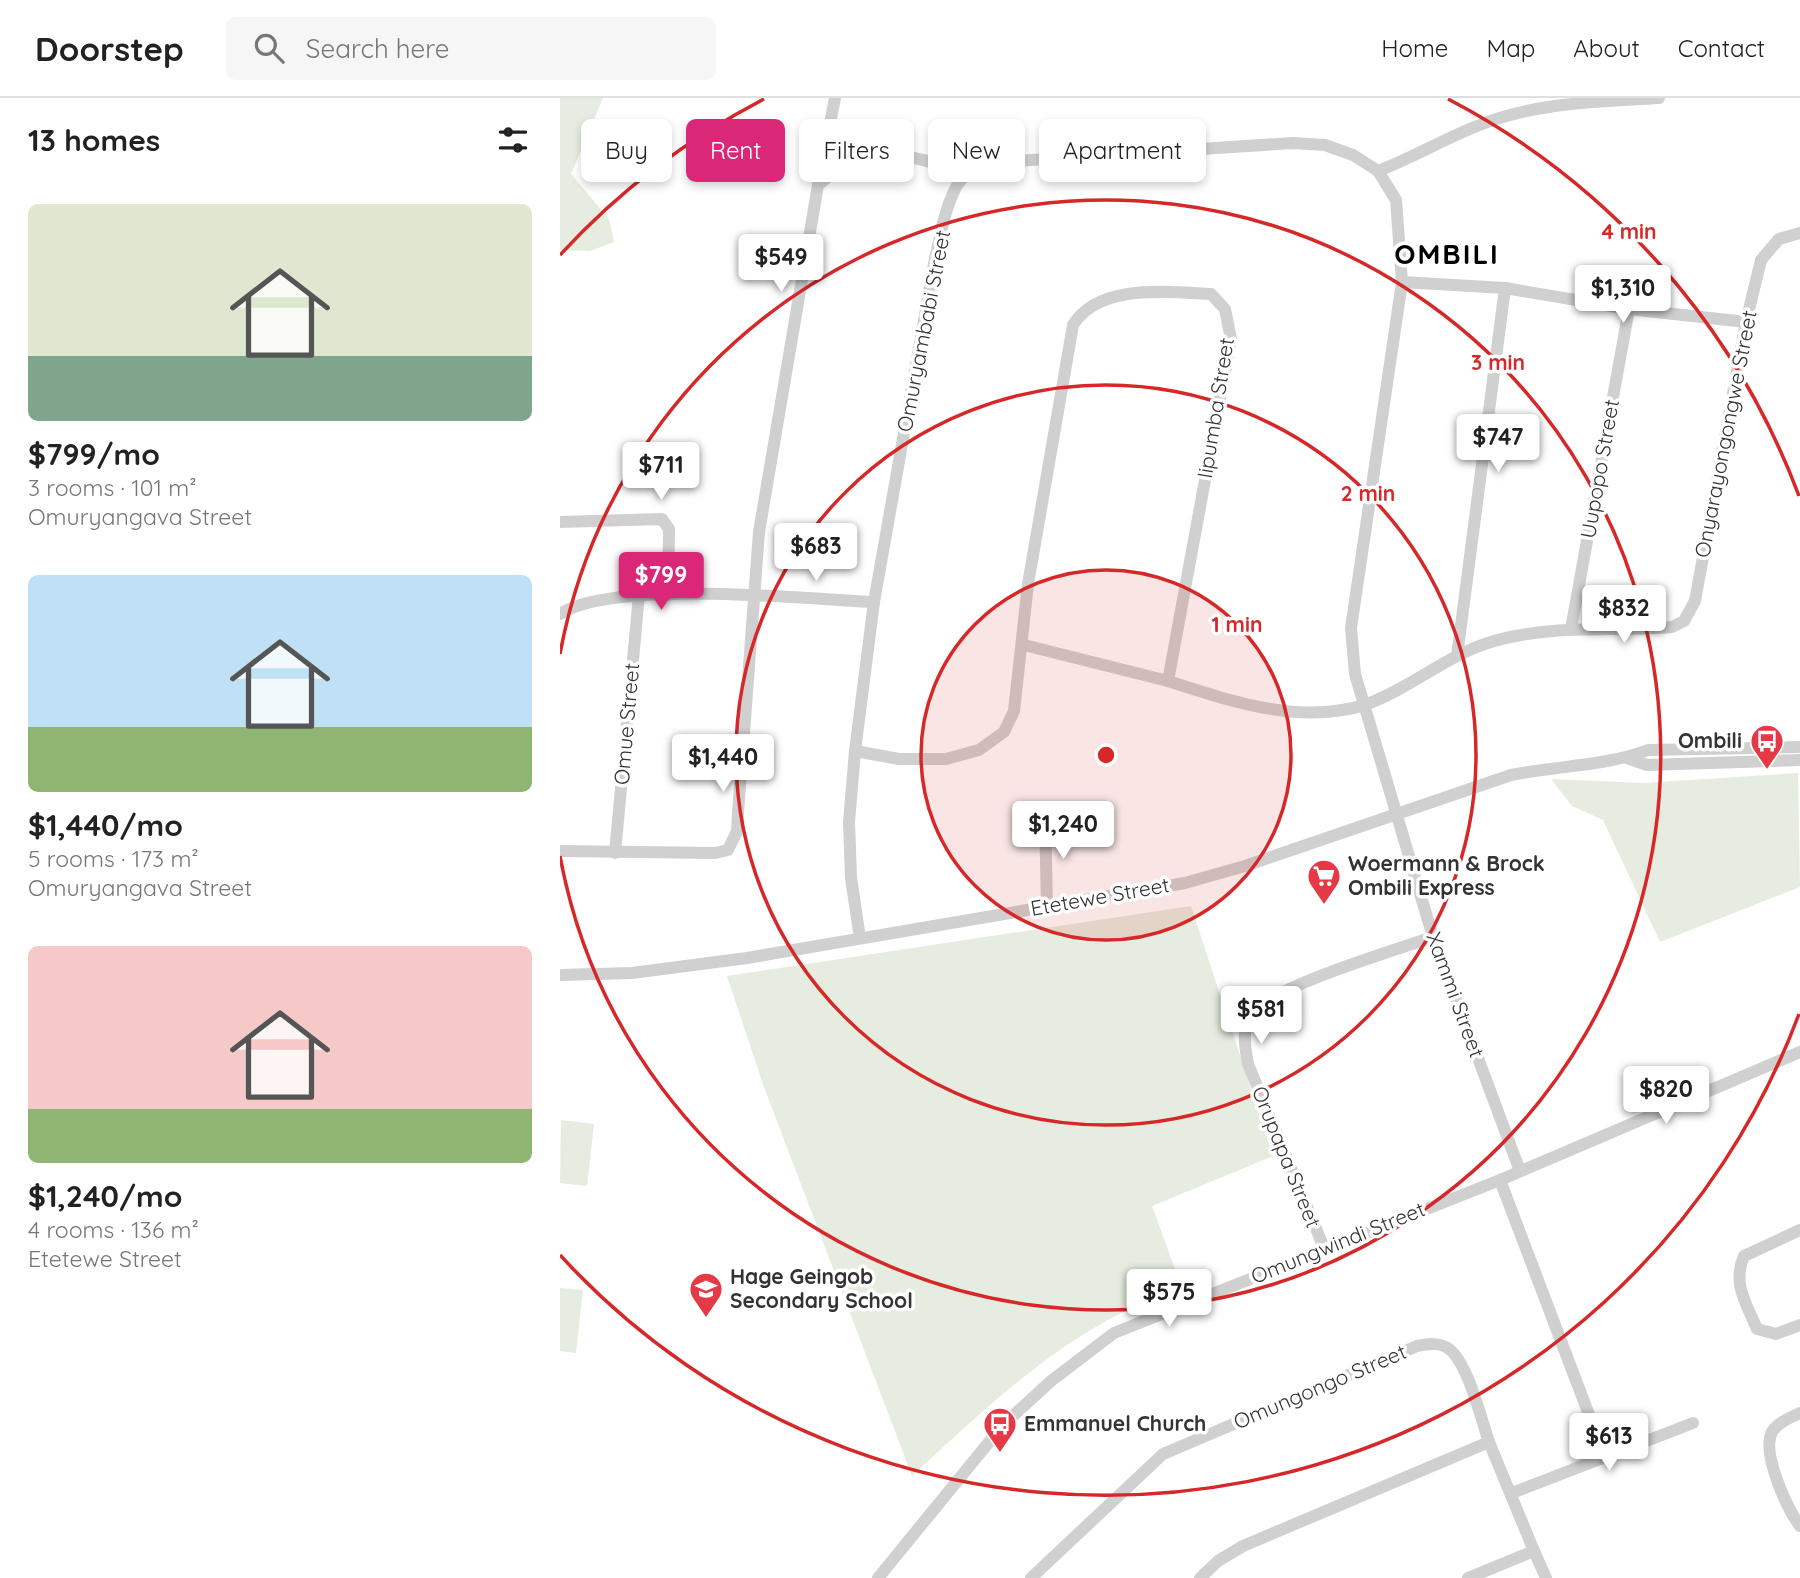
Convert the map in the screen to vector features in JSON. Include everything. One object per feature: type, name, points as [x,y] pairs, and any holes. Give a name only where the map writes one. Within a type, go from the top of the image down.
[{"type":"street","points":[[560,851],[715,853],[728,850],[734,840],[756,597],[759,532],[835,98]]},
{"type":"street","points":[[1378,171],[1420,155],[1478,125],[1541,107],[1659,98]]},
{"type":"street","points":[[1025,160],[1293,143],[1339,149],[1378,171],[1396,200],[1402,282],[1351,628],[1355,674],[1398,815]]},
{"type":"street","points":[[818,185],[849,163],[882,158],[928,160]]},
{"type":"street","name":"Omuryambabi Street","points":[[860,938],[852,878],[849,822],[874,602],[934,264],[948,210],[960,182]]},
{"type":"street","name":"Onyarayongongwe Street","points":[[1168,681],[1226,700],[1275,710],[1316,712],[1366,704],[1457,656],[1490,642],[1572,629],[1672,627],[1684,621],[1695,601],[1746,322],[1761,260],[1779,239],[1800,233]]},
{"type":"street","points":[[1402,282],[1505,288],[1629,309],[1746,322]]},
{"type":"street","points":[[1457,656],[1505,288]]},
{"type":"street","name":"Iipumba Street","points":[[855,751],[899,759],[946,759],[965,756],[992,743],[1003,732],[1014,710],[1024,645],[1030,572],[1073,325],[1080,314],[1114,297],[1157,292],[1212,294],[1225,309],[1231,339],[1168,681]]},
{"type":"street","name":"Uupopo Street","points":[[1572,629],[1629,309]]},
{"type":"street","points":[[560,522],[662,519],[669,529],[668,595]]},
{"type":"street","points":[[560,614],[583,603],[639,595],[874,602]]},
{"type":"street","name":"Omue Street","points":[[615,853],[639,595]]},
{"type":"street","points":[[1024,645],[1168,681]]},
{"type":"street","name":"Etetewe Street","points":[[560,975],[632,973],[1185,883],[1398,815],[1511,775],[1627,758],[1648,750],[1800,747]]},
{"type":"street","name":"Etetewe Street","points":[[1627,758],[1647,765],[1800,760]]},
{"type":"street","name":"Xammi Street","points":[[1398,815],[1433,937],[1520,1171]]},
{"type":"street","points":[[1045,817],[1047,906]]},
{"type":"street","name":"Orupapa Street","points":[[1324,1248],[1248,1064],[1245,1034],[1250,1015],[1263,1001],[1293,987],[1433,937]]},
{"type":"street","name":"Omungwindi Street","points":[[881,1574],[1003,1425],[1079,1358],[1114,1333],[1500,1180],[1800,1052]]},
{"type":"street","points":[[1500,1180],[1605,1457]]},
{"type":"street","points":[[1800,1230],[1744,1256],[1737,1271],[1738,1281],[1756,1329],[1776,1334],[1800,1325]]},
{"type":"street","name":"Omungongo Street","points":[[1031,1578],[1163,1454],[1417,1346],[1438,1344],[1455,1355],[1469,1384],[1489,1442],[1546,1578]]},
{"type":"street","points":[[1800,1413],[1773,1430],[1768,1445],[1791,1514],[1800,1527]]},
{"type":"street","points":[[1512,1493],[1693,1423]]},
{"type":"street","points":[[1200,1578],[1218,1561],[1243,1545],[1489,1442]]},
{"type":"street","points":[[1468,1578],[1534,1551]]},
{"type":"street","points":[[881,1574],[895,1578]]},
{"type":"shaded area","points":[[560,98],[603,98],[594,119],[581,119],[581,150],[571,174],[609,219],[614,242],[590,251],[560,250]]},
{"type":"shaded area","points":[[1798,773],[1800,887],[1660,942],[1603,820],[1572,806],[1551,779],[1644,783]]},
{"type":"shaded area","points":[[1191,906],[1273,1156],[1152,1206],[1183,1291],[1130,1309],[1065,1346],[1012,1386],[912,1476],[764,1087],[727,976]]},
{"type":"shaded area","points":[[561,1120],[594,1124],[587,1186],[560,1183]]},
{"type":"shaded area","points":[[560,1288],[583,1290],[576,1353],[560,1351]]},
{"type":"place","name":"Ombili","points":[[1767,771]]},
{"type":"place","name":"Woermann & Brock Ombili Express","points":[[1324,906]]},
{"type":"place","name":"Hage Geingob Secondary School","points":[[706,1319]]},
{"type":"place","name":"Emmanuel Church","points":[[1000,1454]]},
{"type":"district","name":"OMBILI","points":[[1447,254]]}]
